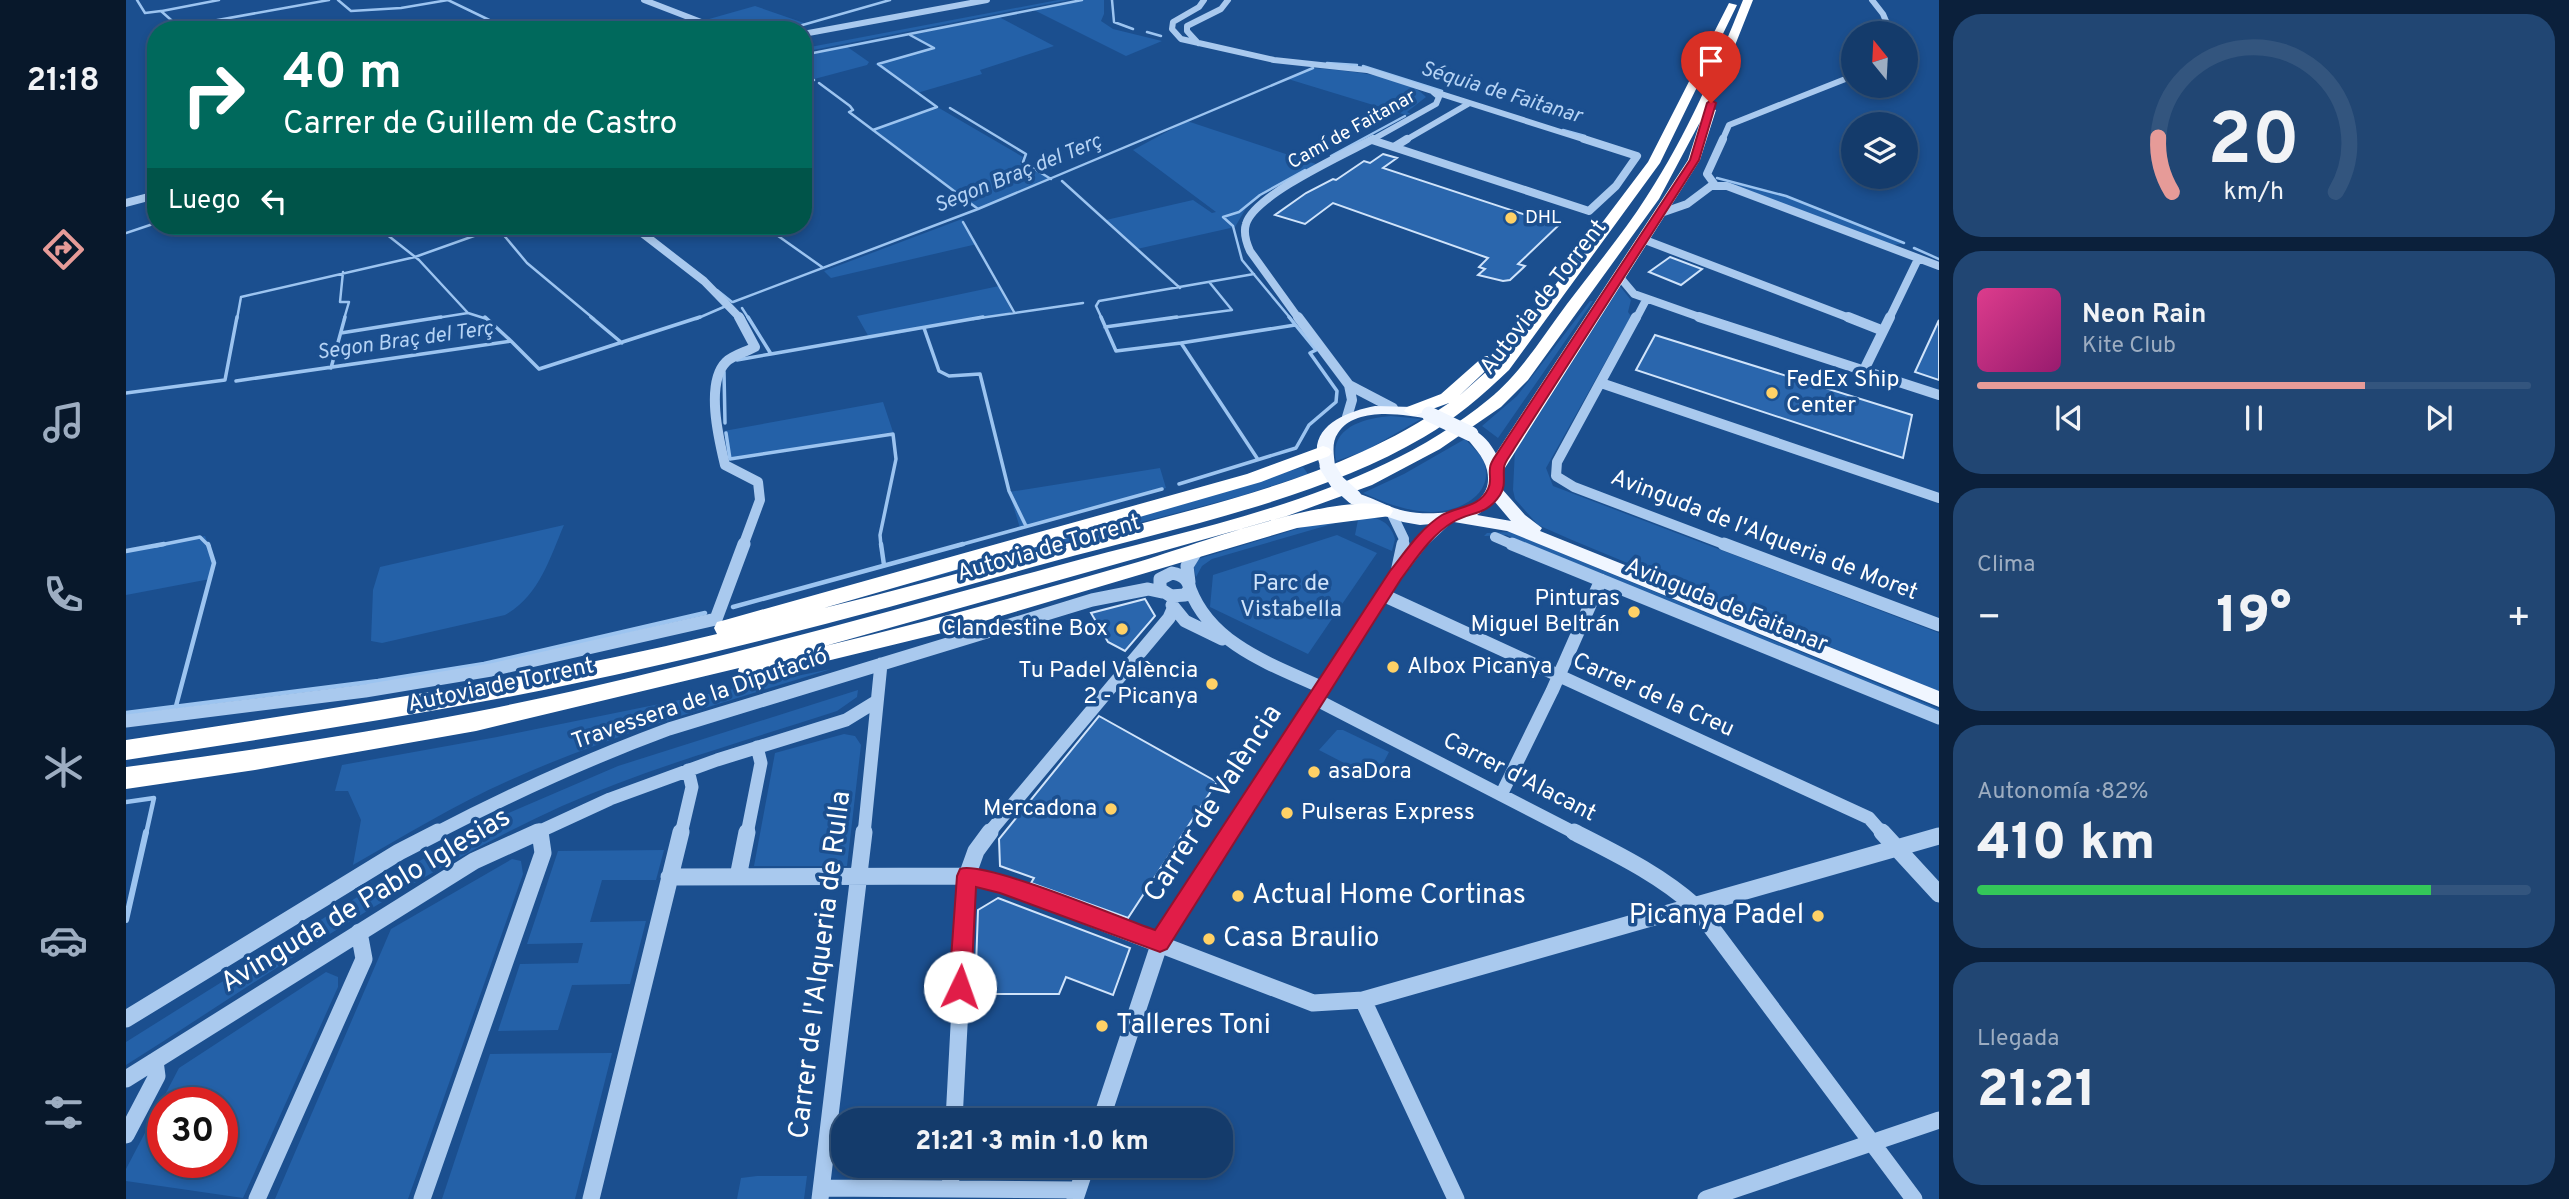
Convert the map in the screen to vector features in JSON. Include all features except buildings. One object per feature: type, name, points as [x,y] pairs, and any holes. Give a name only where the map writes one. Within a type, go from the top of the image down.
[{"type":"highway","name":"Autovia de Torrent","points":[[126,750],[495,690],[773,631],[1266,496],[1351,466],[1418,433],[1475,393],[1511,355],[1628,199],[1668,139],[1734,0]]},
{"type":"highway","name":"Autovia de Torrent","points":[[126,778],[255,760],[476,721],[779,650],[1280,511],[1365,481],[1434,445],[1495,402],[1522,376],[1652,199],[1680,151],[1723,63],[1748,0]]},
{"type":"highway","points":[[1496,467],[1618,275],[1645,240],[1694,160],[1723,63]]},
{"type":"highway","points":[[1421,413],[1447,398],[1488,361],[1560,271],[1628,199]]},
{"type":"highway","points":[[495,690],[1325,459]]},
{"type":"highway","points":[[476,721],[515,720],[783,665],[1011,606],[1288,525],[1341,513],[1387,512]]},
{"type":"main road","points":[[1452,518],[1480,508],[1495,492],[1498,478],[1496,467],[1487,449],[1471,435],[1421,413],[1393,408],[1347,416],[1331,430],[1325,459],[1337,482],[1354,497],[1387,512],[1421,519],[1452,518],[1510,526],[1558,544]]},
{"type":"main road","points":[[1495,492],[1518,519],[1558,544]]},
{"type":"main road","name":"Avinguda de Faitanar","points":[[1558,544],[1605,572]]},
{"type":"main road","points":[[1605,572],[1939,699]]},
{"type":"street","points":[[644,0],[699,21]]},
{"type":"street","points":[[812,32],[987,0]]},
{"type":"street","name":"Camí de Faitanar","points":[[1204,0],[1199,7],[1177,19],[1171,26],[1181,39],[1274,60],[1367,70],[1432,91],[1439,97],[1436,104],[1273,194],[1253,209],[1243,230],[1245,241],[1256,262],[1349,385],[1393,408]]},
{"type":"street","points":[[1201,45],[1187,31],[1186,26],[1221,9],[1228,0]]},
{"type":"street","points":[[1872,0],[1886,21]]},
{"type":"street","points":[[1715,186],[1707,174],[1729,125],[1841,81]]},
{"type":"street","points":[[1372,140],[1589,211],[1616,186],[1637,156],[1432,91]]},
{"type":"street","points":[[1436,104],[1468,104]]},
{"type":"street","name":"Camí de Faitanar","points":[[1394,147],[1468,104]]},
{"type":"street","points":[[1661,213],[1687,204],[1715,186],[1727,186],[1939,266]]},
{"type":"street","points":[[126,203],[147,197]]},
{"type":"street","points":[[126,721],[365,691],[491,670],[716,619],[760,500],[758,482],[725,465],[716,406],[718,371],[726,361],[755,347],[752,333],[735,308],[644,235]]},
{"type":"street","points":[[1645,240],[1881,330]]},
{"type":"street","points":[[1863,372],[1918,258]]},
{"type":"street","points":[[1618,275],[1634,294],[1646,300],[1939,395]]},
{"type":"street","points":[[1646,300],[1601,383],[1939,498]]},
{"type":"street","name":"Avinguda de l'Alqueria de Moret","points":[[1601,383],[1557,462],[1556,476],[1574,487],[1939,625]]},
{"type":"street","points":[[1347,416],[1352,400],[1349,385]]},
{"type":"street","name":"Carrer de València","points":[[1387,512],[1404,539],[1396,575]]},
{"type":"street","name":"Carrer de València","points":[[1105,1108],[1160,942],[1396,575],[1424,539],[1452,518]]},
{"type":"street","name":"Avinguda de Faitanar","points":[[1495,537],[1605,572],[1939,718]]},
{"type":"street","points":[[1167,599],[1181,596],[1189,585],[1186,566],[1195,553]]},
{"type":"street","points":[[1502,793],[1605,572]]},
{"type":"street","points":[[955,1108],[967,876],[976,850],[1061,744],[1169,618],[1167,599],[1158,582],[1166,574],[1177,574],[1189,585]]},
{"type":"street","name":"Travessera de la Diputació","points":[[126,1018],[399,852],[510,794],[601,754],[669,729],[1092,600],[1166,574]]},
{"type":"street","name":"Carrer d'Alacant","points":[[1189,585],[1200,613],[1233,642],[1319,694],[1644,867],[1671,885],[1696,907],[1914,1199]]},
{"type":"street","name":"Travessera de la Diputació","points":[[1092,600],[1155,589],[1167,599]]},
{"type":"street","name":"Carrer de la Creu","points":[[1383,596],[1869,818],[1939,894]]},
{"type":"street","name":"Carrer d'Alacant","points":[[1167,599],[1185,621],[1198,629],[1233,642]]},
{"type":"street","name":"Carrer de l'Alqueria de Rulla","points":[[821,1193],[859,877],[881,664]]},
{"type":"street","name":"Avinguda de Pablo Iglesias","points":[[126,1079],[474,861],[610,799],[688,770],[846,720],[877,701]]},
{"type":"street","points":[[846,720],[861,723],[874,738]]},
{"type":"street","points":[[738,877],[761,763],[757,747]]},
{"type":"street","points":[[591,1199],[692,787],[688,770]]},
{"type":"street","points":[[422,1199],[543,853],[540,830]]},
{"type":"street","points":[[669,877],[967,876],[1000,883],[1160,942],[1313,1003],[1363,1000],[1939,836]]},
{"type":"street","points":[[257,1199],[364,959],[359,932]]},
{"type":"street","points":[[1363,1000],[1456,1199]]},
{"type":"street","points":[[126,1135],[157,1076],[155,1061]]},
{"type":"street","points":[[1706,1199],[1939,1120]]},
{"type":"street","points":[[950,1189],[951,1178]]},
{"type":"street","points":[[821,1193],[950,1189],[1076,1195],[1082,1178]]},
{"type":"green space","points":[[1058,0],[1068,0],[812,50],[812,47]]},
{"type":"green space","points":[[1083,0],[1104,0],[1101,21],[1113,29],[1162,41],[1126,56],[1034,10]]},
{"type":"green space","points":[[755,6],[798,21],[702,21]]},
{"type":"green space","points":[[999,17],[1054,46],[980,70],[982,74],[917,93],[875,64],[934,47],[912,35]]},
{"type":"green space","points":[[846,46],[869,62],[867,65],[812,80],[812,53]]},
{"type":"green space","points":[[1313,68],[1389,79],[1404,83],[1426,97],[1407,112],[1411,114],[1406,115],[1288,79]]},
{"type":"green space","points":[[939,108],[1023,157],[1020,163],[1051,179],[978,209],[873,130]]},
{"type":"green space","points":[[1187,121],[1316,164],[1249,203],[1235,227],[1137,249],[1106,220],[1193,200],[1212,213],[1216,212],[1133,150]]},
{"type":"green space","points":[[1728,180],[1786,196],[1904,243],[1890,246],[1727,183]]},
{"type":"green space","points":[[962,219],[977,244],[831,278],[824,271]]},
{"type":"green space","points":[[1619,285],[1631,300],[1628,312],[1631,316],[1546,468],[1553,486],[1939,633],[1939,692],[1538,525],[1515,499],[1515,449]]},
{"type":"green space","points":[[999,286],[1012,312],[870,339],[857,316]]},
{"type":"green space","points":[[1590,301],[1593,301],[1498,438],[1482,426],[1517,396]]},
{"type":"green space","points":[[883,402],[893,432],[728,459],[724,431]]},
{"type":"green space","points":[[1391,416],[1421,419],[1365,451],[1336,461],[1335,449],[1343,432],[1360,422]]},
{"type":"green space","points":[[1465,439],[1483,460],[1486,472],[1480,491],[1463,505],[1442,511],[1413,510],[1363,493],[1404,474]]},
{"type":"green space","points":[[1303,467],[1308,474],[1241,496],[880,591],[882,588],[1088,532]]},
{"type":"green space","points":[[1160,468],[1166,488],[1020,528],[1009,492]]},
{"type":"green space","points":[[1359,515],[1377,518],[1390,528],[1395,539],[1392,551],[1355,535]]},
{"type":"green space","points":[[1320,522],[1339,522],[1212,559],[1202,566],[1196,577],[1194,568],[1198,559]]},
{"type":"green space","points":[[564,525],[535,587],[517,607],[505,615],[382,643],[371,641],[373,590],[380,567]]},
{"type":"green space","points":[[1510,532],[1939,709],[1939,714],[1506,535],[1484,536],[1487,533]]},
{"type":"green space","name":"Parc de Vistabella","points":[[1337,535],[1377,553],[1308,654],[1210,607],[1213,575]]},
{"type":"green space","points":[[205,536],[213,557],[210,579],[126,595],[126,551]]},
{"type":"green space","points":[[831,669],[668,720],[547,764],[468,800],[353,865],[361,820],[348,791],[335,791],[342,765],[497,737]]},
{"type":"green space","points":[[858,690],[857,697],[837,711],[630,779],[562,806],[505,834],[394,895],[126,1065],[126,1042],[378,884],[497,818],[618,766]]},
{"type":"green space","points":[[1337,730],[1343,730],[1389,752],[1375,779],[1319,750]]},
{"type":"green space","points":[[844,734],[855,736],[861,745],[847,866],[754,866],[775,753]]},
{"type":"green space","points":[[664,850],[656,880],[602,880],[590,922],[646,921],[630,984],[572,985],[558,1030],[498,1031],[520,964],[578,963],[583,943],[527,944],[558,851]]},
{"type":"green space","points":[[512,859],[521,861],[523,874],[408,1199],[275,1199],[391,929]]},
{"type":"green space","points":[[326,972],[338,977],[338,987],[243,1198],[126,1181],[126,1169],[147,1129],[147,1178],[238,1178],[238,1087],[169,1087],[179,1068]]},
{"type":"green space","points":[[612,1053],[575,1199],[442,1199],[490,1054]]},
{"type":"green space","points":[[807,1176],[804,1199],[737,1199],[741,1178]]},
{"type":"waterway","points":[[137,0],[145,13],[161,11],[172,21]]},
{"type":"waterway","points":[[162,11],[219,0]]},
{"type":"waterway","points":[[212,21],[329,0]]},
{"type":"waterway","points":[[338,0],[351,11],[401,8],[448,0],[491,21]]},
{"type":"waterway","points":[[812,22],[890,0]]},
{"type":"waterway","points":[[812,53],[1082,0]]},
{"type":"waterway","name":"Séquia de Faitanar","points":[[1112,0],[1114,22],[1133,29]]},
{"type":"waterway","name":"Séquia de Faitanar","points":[[1147,32],[1161,36]]},
{"type":"waterway","points":[[873,130],[937,107],[878,64],[934,48],[910,35]]},
{"type":"waterway","name":"Séquia de Faitanar","points":[[1327,63],[1357,65]]},
{"type":"waterway","name":"Séquia de Faitanar","points":[[1363,66],[1442,91]]},
{"type":"waterway","name":"Segon Braç del Terç","points":[[1050,179],[1313,68]]},
{"type":"waterway","points":[[819,83],[850,106],[853,110],[849,112],[978,209]]},
{"type":"waterway","points":[[950,108],[1026,154],[1023,162],[1050,179]]},
{"type":"waterway","points":[[1331,156],[1405,116]]},
{"type":"waterway","name":"Séquia de Faitanar","points":[[1563,130],[1585,136]]},
{"type":"waterway","points":[[1254,274],[1242,260],[1233,226],[1223,217],[1239,212],[1260,195],[1305,170]]},
{"type":"waterway","name":"Séquia de Faitanar","points":[[1717,178],[1786,196],[1904,243]]},
{"type":"waterway","name":"Segon Braç del Terç","points":[[978,209],[1050,179]]},
{"type":"waterway","points":[[1062,181],[1179,287]]},
{"type":"waterway","name":"Segon Braç del Terç","points":[[733,302],[978,209]]},
{"type":"waterway","points":[[963,222],[1014,312]]},
{"type":"waterway","points":[[126,233],[147,226]]},
{"type":"waterway","points":[[387,235],[415,257]]},
{"type":"waterway","points":[[415,257],[477,235]]},
{"type":"waterway","points":[[504,235],[527,263],[594,319]]},
{"type":"waterway","points":[[777,235],[822,267]]},
{"type":"waterway","name":"Séquia de Faitanar","points":[[1914,248],[1939,259]]},
{"type":"waterway","points":[[343,274],[415,257]]},
{"type":"waterway","points":[[415,257],[468,313]]},
{"type":"waterway","points":[[237,319],[241,297],[343,274]]},
{"type":"waterway","points":[[343,274],[340,302],[349,302],[344,319]]},
{"type":"waterway","points":[[1179,287],[1254,274]]},
{"type":"waterway","points":[[1254,274],[1291,319]]},
{"type":"waterway","points":[[1164,319],[1232,310],[1210,283]]},
{"type":"waterway","points":[[1102,319],[1096,306],[1099,301],[1179,287]]},
{"type":"waterway","points":[[717,290],[732,302]]},
{"type":"waterway","points":[[973,319],[1083,303]]},
{"type":"waterway","name":"Segon Braç del Terç","points":[[696,319],[726,306]]},
{"type":"waterway","points":[[742,308],[749,319]]},
{"type":"waterway","points":[[430,319],[468,313]]},
{"type":"waterway","points":[[468,313],[487,319]]},
{"type":"waterway","name":"Segon Braç del Terç","points":[[126,393],[225,380],[237,317]]},
{"type":"waterway","points":[[331,367],[345,317]]},
{"type":"waterway","points":[[341,333],[441,317]]},
{"type":"waterway","points":[[485,317],[511,341]]},
{"type":"waterway","points":[[591,317],[621,342]]},
{"type":"waterway","name":"Segon Braç del Terç","points":[[621,342],[700,317]]},
{"type":"waterway","points":[[748,317],[771,354]]},
{"type":"waterway","points":[[771,354],[983,317]]},
{"type":"waterway","points":[[1101,317],[1105,327]]},
{"type":"waterway","points":[[1105,327],[1177,317]]},
{"type":"waterway","points":[[1179,484],[1296,448],[1309,425],[1336,402],[1337,391],[1310,353],[1316,350],[1289,317]]},
{"type":"waterway","points":[[1181,343],[1295,325]]},
{"type":"waterway","points":[[1105,327],[1116,351],[1181,343]]},
{"type":"waterway","points":[[924,328],[939,371],[949,376],[980,374],[1009,491],[1026,526]]},
{"type":"waterway","name":"Segon Braç del Terç","points":[[331,367],[511,341]]},
{"type":"waterway","name":"Segon Braç del Terç","points":[[511,341],[539,369],[621,342]]},
{"type":"waterway","points":[[1181,343],[1257,458]]},
{"type":"waterway","points":[[737,360],[771,354]]},
{"type":"waterway","name":"Segon Braç del Terç","points":[[236,381],[331,367]]},
{"type":"waterway","points":[[724,372],[725,423]]},
{"type":"waterway","points":[[726,433],[730,459],[893,434],[896,459],[880,535],[881,546]]},
{"type":"waterway","points":[[956,546],[1162,489]]},
{"type":"waterway","points":[[155,546],[200,537],[208,545]]},
{"type":"waterway","points":[[126,551],[164,544]]},
{"type":"waterway","points":[[881,544],[884,565]]},
{"type":"waterway","points":[[733,607],[963,544]]},
{"type":"waterway","points":[[176,706],[214,563],[208,545]]},
{"type":"waterway","points":[[126,713],[378,681],[484,664],[705,613]]},
{"type":"waterway","points":[[126,802],[154,798],[146,834]]},
{"type":"waterway","points":[[126,920],[146,832]]},
{"type":"place","name":"DHL","points":[[1511,218]]},
{"type":"place","name":"FedEx Ship Center","points":[[1772,393]]},
{"type":"place","name":"Pinturas Miguel Beltrán","points":[[1634,612]]},
{"type":"place","name":"Clandestine Box","points":[[1122,629]]},
{"type":"place","name":"Albox Picanya","points":[[1393,667]]},
{"type":"place","name":"Tu Padel València 2 - Picanya","points":[[1212,684]]},
{"type":"place","name":"asaDora","points":[[1314,772]]},
{"type":"place","name":"Mercadona","points":[[1111,809]]},
{"type":"place","name":"Pulseras Express","points":[[1287,813]]},
{"type":"place","name":"Actual Home Cortinas","points":[[1238,896]]},
{"type":"place","name":"Picanya Padel","points":[[1818,916]]},
{"type":"place","name":"Casa Braulio","points":[[1209,939]]},
{"type":"place","name":"Talleres Toni","points":[[1102,1026]]},
{"type":"route","points":[[960,987],[967,876],[1000,883],[1160,942],[1396,575],[1437,527],[1448,518],[1480,508],[1495,492],[1498,478],[1496,467],[1618,275],[1645,240],[1694,160],[1711,103]]}]
